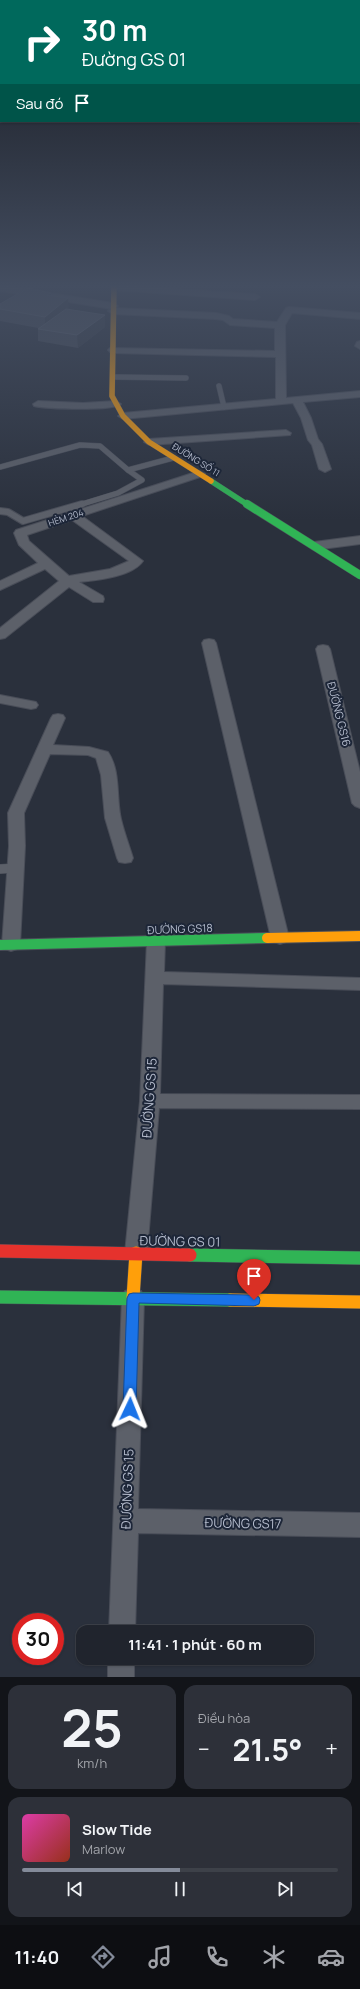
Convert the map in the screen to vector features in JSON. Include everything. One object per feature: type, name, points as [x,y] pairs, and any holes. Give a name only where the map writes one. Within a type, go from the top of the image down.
[{"type":"main road","name":"ĐƯỜNG SỐ 11","points":[[113,363],[112,396],[123,416],[149,442],[359,574]]},
{"type":"main road","name":"ĐƯỜNG GS18","points":[[5,945],[360,936]]},
{"type":"main road","name":"ĐƯỜNG GS 01","points":[[0,1251],[360,1258]]},
{"type":"main road","points":[[133,1298],[136,1253]]},
{"type":"main road","points":[[0,1297],[360,1302]]},
{"type":"street","points":[[279,363],[281,401]]},
{"type":"street","points":[[123,416],[360,394]]},
{"type":"street","points":[[297,400],[306,418],[313,440],[317,444],[325,469]]},
{"type":"street","points":[[38,404],[83,406],[116,404]]},
{"type":"street","points":[[149,442],[286,434]]},
{"type":"street","name":"HẺM 204","points":[[46,564],[23,542],[20,533],[199,474]]},
{"type":"street","points":[[66,580],[100,575],[132,567],[137,561],[74,516]]},
{"type":"street","points":[[314,546],[360,540]]},
{"type":"street","points":[[0,586],[46,564],[66,580],[98,599]]},
{"type":"street","points":[[0,635],[64,585],[66,580]]},
{"type":"street","points":[[209,642],[280,938]]},
{"type":"street","name":"ĐƯỜNG GS16","points":[[323,649],[360,803]]},
{"type":"street","points":[[0,699],[31,705]]},
{"type":"street","points":[[5,945],[16,868],[16,813],[58,718]]},
{"type":"street","points":[[44,749],[89,751],[103,756],[109,775],[113,818],[125,858]]},
{"type":"street","name":"ĐƯỜNG GS 15","points":[[136,1253],[150,1101],[156,978],[156,941]]},
{"type":"street","points":[[156,978],[360,984]]},
{"type":"street","points":[[150,1101],[360,1102]]},
{"type":"street","name":"ĐƯỜNG GS 15","points":[[122,1625],[133,1298]]},
{"type":"street","name":"ĐƯỜNG GS17","points":[[126,1521],[360,1525]]},
{"type":"street","points":[[121,1665],[121,1677]]},
{"type":"lane","points":[[113,377],[186,378]]},
{"type":"lane","points":[[219,386],[224,406]]},
{"type":"lane","points":[[0,467],[80,445],[100,446],[142,480],[118,493],[23,521],[8,512],[0,511]]},
{"type":"lane","points":[[128,470],[173,458]]},
{"type":"lane","points":[[0,869],[16,868]]},
{"type":"traffic: fast","points":[[211,481],[360,575]]},
{"type":"traffic: fast","points":[[0,945],[267,938]]},
{"type":"traffic: fast","points":[[190,1255],[360,1258]]},
{"type":"traffic: fast","points":[[0,1297],[230,1300]]},
{"type":"traffic: slow","points":[[113,363],[112,396],[123,416],[149,442],[211,481]]},
{"type":"traffic: slow","points":[[267,938],[360,936]]},
{"type":"traffic: slow","points":[[133,1298],[136,1253]]},
{"type":"traffic: slow","points":[[230,1300],[360,1302]]},
{"type":"traffic: jam","points":[[0,1251],[190,1255]]},
{"type":"route","points":[[130,1409],[133,1298],[254,1300]]}]
